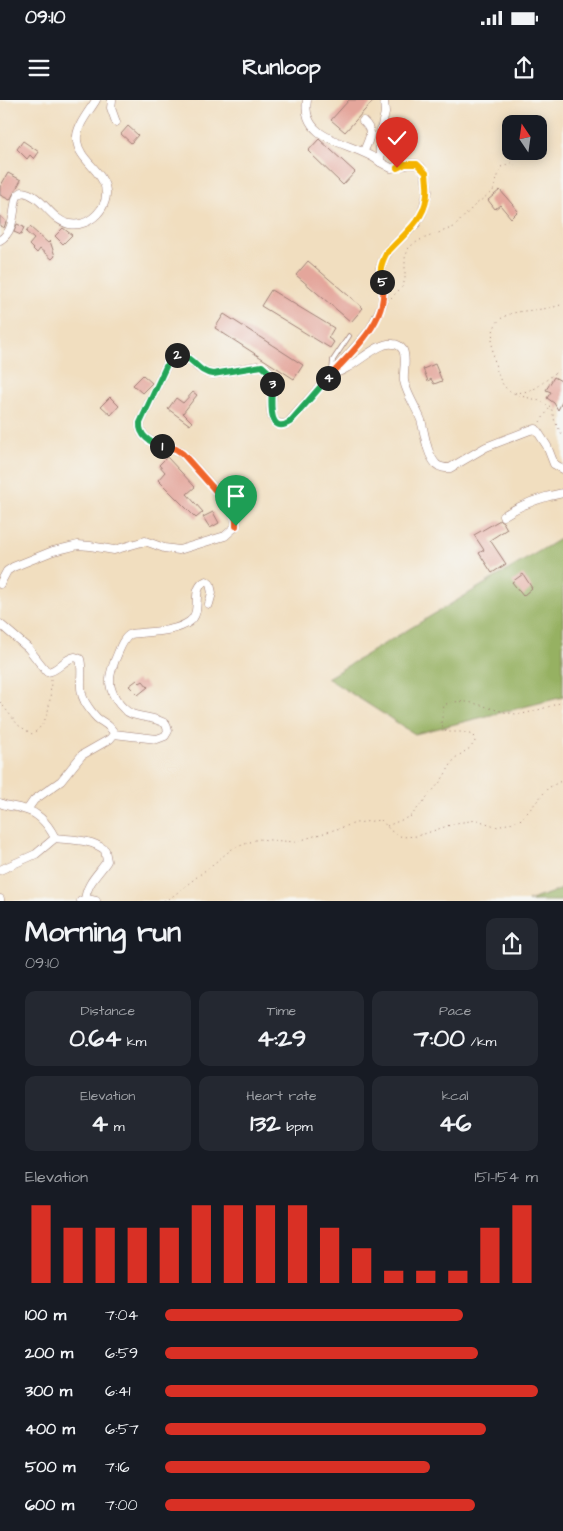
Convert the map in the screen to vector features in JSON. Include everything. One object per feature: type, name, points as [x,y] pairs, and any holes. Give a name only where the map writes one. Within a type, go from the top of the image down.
[{"type":"street","points":[[0,240],[10,230],[16,199],[22,192],[33,196],[61,221],[69,224],[87,221],[95,217],[103,208],[106,198],[106,188],[103,180],[81,152],[76,139],[81,123],[96,100]]},
{"type":"street","points":[[112,100],[111,108],[116,122]]},
{"type":"street","points":[[0,584],[7,571],[13,567],[53,551],[90,546],[114,550],[145,541],[164,548],[178,550],[214,540],[230,532],[236,526],[236,520],[230,504],[222,498],[179,450],[152,443],[146,438],[140,428],[140,423],[166,366],[174,356],[185,355],[202,371],[208,374],[258,366],[266,368],[272,378],[272,417],[279,425],[287,424],[370,330],[382,305],[384,290],[380,268],[391,248],[416,224],[422,213],[428,191],[426,173],[417,164],[391,168],[364,151],[333,141],[312,125],[308,118],[307,100]]},
{"type":"street","points":[[380,162],[380,134],[385,113],[384,100]]},
{"type":"street","points":[[363,121],[370,131],[364,151]]},
{"type":"street","points":[[332,374],[344,371],[364,357],[385,346],[390,344],[399,346],[404,355],[406,388],[421,421],[432,458],[436,464],[444,468],[456,466],[486,447],[536,429],[547,446],[554,464],[563,469]]},
{"type":"street","points":[[503,516],[534,500],[563,493]]},
{"type":"street","points":[[114,734],[157,739],[162,738],[168,733],[168,728],[164,722],[131,714],[118,702],[111,688],[112,669],[126,638],[131,634],[176,628],[188,623],[195,615],[199,585],[206,581],[210,584],[212,593],[209,604]]},
{"type":"street","points":[[0,624],[28,648],[47,672],[60,668],[70,658],[80,659],[81,693],[84,701],[97,717],[110,726],[114,734]]},
{"type":"street","points":[[26,810],[34,800],[61,781],[82,755],[110,739],[114,734]]},
{"type":"street","points":[[0,803],[26,810],[42,819],[55,838]]},
{"type":"street","points":[[0,870],[36,854],[55,838],[87,842],[100,846],[105,850],[107,861],[90,881],[83,900],[96,901]]},
{"type":"lane","points":[[332,374],[334,360],[349,336]]},
{"type":"path","points":[[382,305],[403,286],[405,258],[409,247],[420,240],[454,227],[475,205],[493,191],[501,167],[510,163],[515,165]]},
{"type":"path","points":[[563,304],[544,310],[512,312],[504,316],[492,330],[491,341],[494,359],[506,388],[514,394],[538,400],[551,407],[555,422],[563,436]]},
{"type":"path","points":[[514,394],[536,388],[563,367]]},
{"type":"path","points":[[536,429],[549,409],[548,406]]},
{"type":"path","points":[[0,702],[18,725],[32,734],[40,728],[47,717],[52,672]]},
{"type":"path","points":[[387,827],[411,816],[441,781],[455,758],[470,748],[475,742],[473,735],[462,732],[447,732],[441,724],[444,705],[450,702],[462,701],[519,715],[563,702]]},
{"type":"path","points":[[164,901],[232,849],[258,840],[296,842],[356,823],[381,820],[391,831],[402,837],[418,836],[476,820],[498,827],[522,819],[548,788],[563,780]]},
{"type":"green space","points":[[563,537],[563,697],[415,734],[327,678]]},
{"type":"green space","points":[[562,889],[563,901],[528,901]]},
{"type":"building","points":[[349,100],[374,100],[345,132],[331,120]]},
{"type":"building","points":[[128,126],[138,135],[131,143],[121,134]]},
{"type":"building","points":[[319,139],[355,172],[343,185],[308,151]]},
{"type":"building","points":[[23,141],[39,152],[34,159],[30,155],[27,159],[17,149]]},
{"type":"building","points":[[8,173],[21,180],[10,200],[0,195],[0,187]]},
{"type":"building","points":[[500,190],[518,211],[511,218],[500,205],[495,209],[488,200]]},
{"type":"building","points":[[0,215],[6,222],[4,228],[0,226]]},
{"type":"building","points":[[17,224],[24,227],[21,235],[14,232]]},
{"type":"building","points":[[30,227],[48,243],[50,241],[55,256],[52,259],[40,249],[37,253],[29,245],[34,239],[26,232]]},
{"type":"building","points":[[63,228],[72,235],[63,244],[55,236]]},
{"type":"building","points":[[308,261],[363,308],[351,322],[296,275]]},
{"type":"building","points":[[271,290],[334,328],[328,338],[334,342],[330,348],[261,306]]},
{"type":"building","points":[[224,314],[303,365],[294,379],[215,328]]},
{"type":"building","points":[[435,364],[442,381],[434,384],[431,379],[428,381],[423,369]]},
{"type":"building","points":[[143,375],[152,383],[142,393],[133,385]]},
{"type":"building","points":[[554,377],[563,382],[563,400],[558,410],[554,403],[547,398],[551,392],[546,390]]},
{"type":"building","points":[[193,392],[197,395],[183,413],[192,422],[190,425],[168,409],[176,398],[183,403]]},
{"type":"building","points":[[110,397],[119,406],[111,415],[101,406]]},
{"type":"building","points":[[167,457],[195,487],[187,494],[203,512],[196,518],[158,480],[165,472],[159,465]]},
{"type":"building","points":[[213,512],[219,523],[210,528],[203,517]]},
{"type":"building","points":[[500,520],[507,529],[490,540],[506,564],[492,573],[479,553],[484,550],[474,535]]},
{"type":"building","points":[[523,574],[532,588],[523,596],[512,582]]},
{"type":"building","points":[[137,680],[140,683],[143,681],[148,687],[138,695],[129,686]]},
{"type":"route","points":[[236,526],[236,520],[230,504],[222,498],[183,454],[176,449],[152,443],[146,438],[140,428],[140,423],[169,360],[178,354],[185,355],[202,371],[208,374],[258,366],[266,368],[269,370],[272,378],[273,420],[279,425],[290,422],[370,330],[381,311],[384,290],[380,268],[383,260],[391,248],[420,218],[428,191],[426,173],[417,164],[405,164],[397,168]]}]
